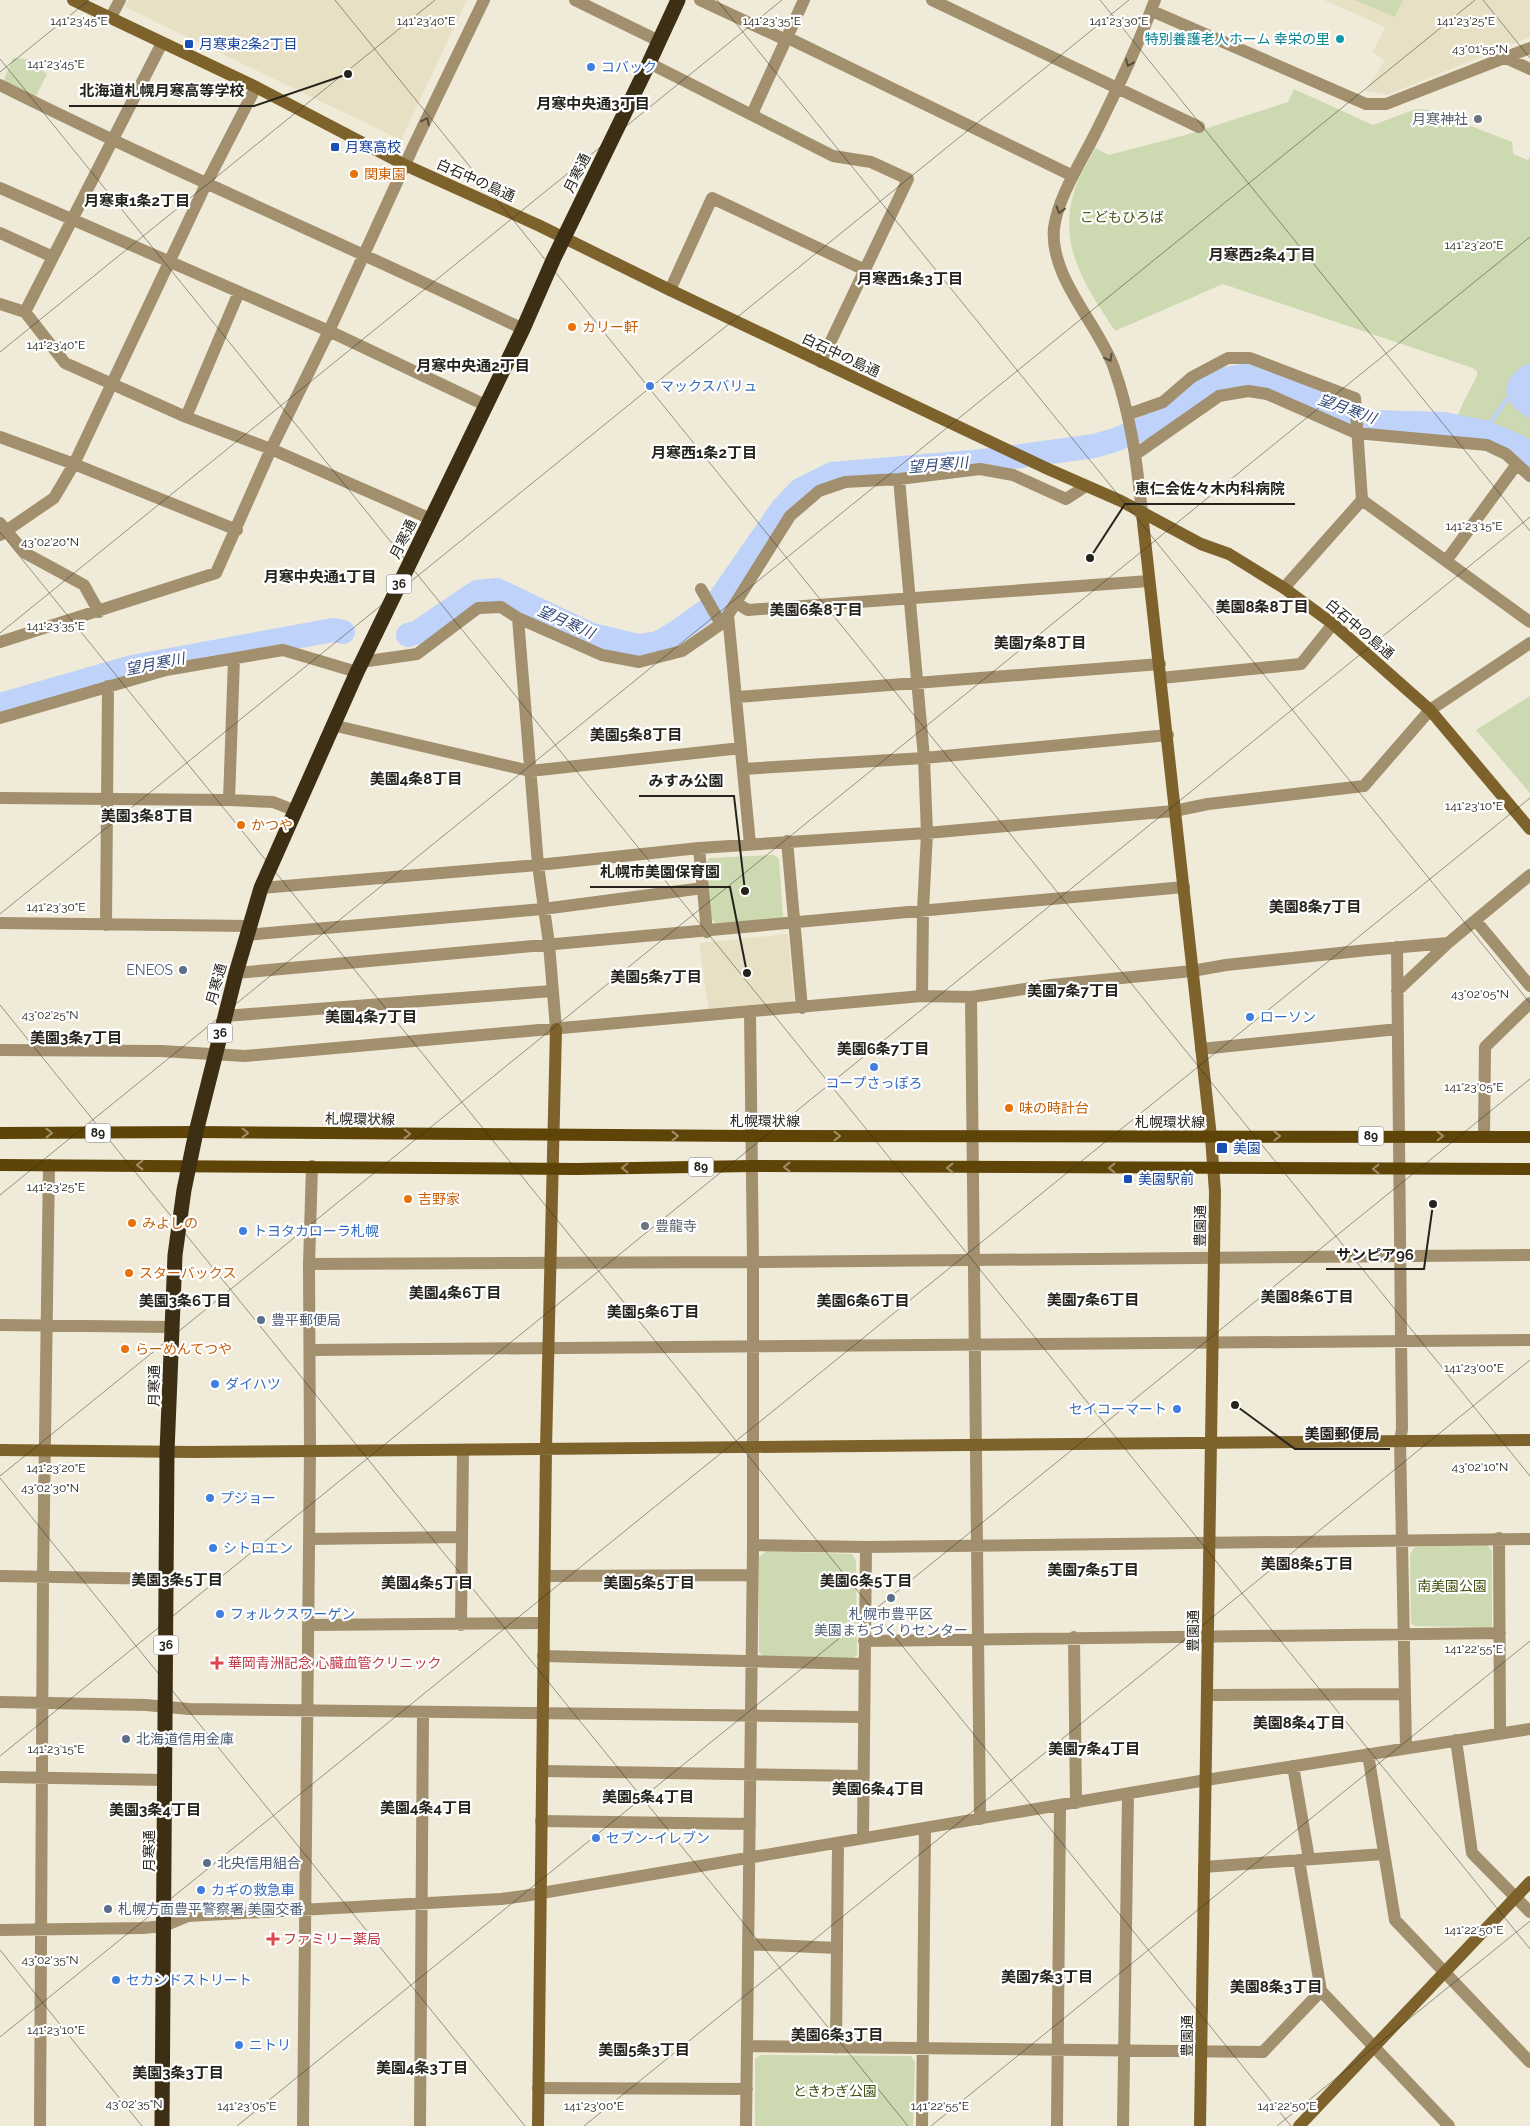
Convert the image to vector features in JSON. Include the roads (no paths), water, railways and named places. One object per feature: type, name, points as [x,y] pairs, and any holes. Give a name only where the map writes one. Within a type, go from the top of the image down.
[{"type":"highway","name":"月寒通","points":[[162,2126],[167,1452],[171,1327],[176,1255],[196,1132],[236,973],[261,888],[359,667],[523,329],[564,237],[678,0]]},
{"type":"main road","name":"札幌環状線","points":[[0,1133],[196,1132],[750,1136],[1530,1137]]},
{"type":"main road","name":"89","points":[[0,1165],[552,1168],[752,1166],[1530,1169]]},
{"type":"street","name":"白石中の島通","points":[[74,0],[256,87],[405,165],[564,237],[670,290],[1048,470],[1086,486],[1201,544],[1229,554],[1284,588],[1333,624],[1430,710],[1530,829]]},
{"type":"street","points":[[111,17],[120,0]]},
{"type":"street","points":[[0,642],[216,573],[237,530],[271,449],[329,331],[363,254],[484,0]]},
{"type":"street","points":[[574,0],[659,41]]},
{"type":"street","points":[[700,0],[786,38],[1073,176]]},
{"type":"street","points":[[752,114],[804,0]]},
{"type":"street","points":[[932,0],[1199,127]]},
{"type":"street","points":[[1142,513],[1134,440],[1114,366],[1071,290],[1056,256],[1054,228],[1063,198],[1117,88],[1153,3],[1366,104],[1386,104],[1530,48]]},
{"type":"street","points":[[26,312],[111,140],[162,43]]},
{"type":"street","points":[[1504,57],[1530,70]]},
{"type":"street","points":[[649,63],[834,156],[871,162],[908,179],[821,362]]},
{"type":"street","points":[[0,85],[111,140],[523,329]]},
{"type":"street","points":[[98,612],[84,586],[24,553],[2,530],[54,498],[74,464],[206,184],[256,87]]},
{"type":"street","points":[[0,188],[329,331],[485,405]]},
{"type":"street","points":[[670,290],[712,198],[864,270]]},
{"type":"street","points":[[0,233],[53,257]]},
{"type":"street","points":[[186,417],[240,292]]},
{"type":"street","points":[[0,304],[26,312],[65,363],[186,417],[271,449],[431,519]]},
{"type":"street","points":[[1129,418],[1163,402],[1192,377],[1228,358],[1250,358],[1355,398],[1362,500],[1284,588]]},
{"type":"street","points":[[1136,454],[1219,396],[1248,391],[1267,394],[1357,429],[1487,445],[1506,454],[1530,476]]},
{"type":"street","points":[[0,438],[74,464],[237,530]]},
{"type":"street","points":[[1446,561],[1517,464]]},
{"type":"street","points":[[0,718],[166,670],[283,650],[359,667],[417,654],[478,608],[501,607],[518,618],[602,655],[640,662],[682,651],[722,618],[736,603],[790,516],[819,492],[845,482],[899,479],[980,469],[1013,475],[1066,498],[1086,486]]},
{"type":"street","points":[[899,479],[924,758],[927,832],[923,910],[922,996]]},
{"type":"street","points":[[1362,500],[1530,622]]},
{"type":"street","name":"豊園通","points":[[1142,513],[1162,678],[1174,811],[1211,1136],[1215,1192],[1200,2126]]},
{"type":"street","points":[[736,603],[748,610],[1149,580]]},
{"type":"street","points":[[701,589],[722,618],[737,697],[750,844]]},
{"type":"street","points":[[518,618],[538,865],[549,944],[556,1029],[546,1448],[538,2126]]},
{"type":"street","points":[[1162,678],[1301,664],[1333,624]]},
{"type":"street","points":[[261,888],[538,865],[699,848],[927,832],[1174,811],[1208,804],[1364,786],[1430,710],[1530,643]]},
{"type":"street","points":[[229,800],[234,659]]},
{"type":"street","points":[[737,697],[1160,664]]},
{"type":"street","points":[[106,925],[108,686]]},
{"type":"street","points":[[332,725],[530,772],[741,748]]},
{"type":"street","points":[[743,769],[924,758],[1168,735]]},
{"type":"street","points":[[0,798],[229,800],[273,802],[296,811]]},
{"type":"street","points":[[787,842],[802,1008]]},
{"type":"street","points":[[699,848],[707,932]]},
{"type":"street","points":[[1397,991],[1448,943],[1530,875]]},
{"type":"street","points":[[236,973],[549,944],[707,932],[793,922],[1184,887]]},
{"type":"street","points":[[0,923],[248,930],[544,909],[703,888]]},
{"type":"street","points":[[1476,921],[1530,986]]},
{"type":"street","points":[[0,1050],[161,1051],[245,1056],[922,996],[970,997],[1051,985],[1192,971],[1226,965],[1448,943]]},
{"type":"street","points":[[1397,947],[1402,1429],[1400,1441],[1406,1748]]},
{"type":"street","points":[[225,1016],[552,991]]},
{"type":"street","points":[[970,997],[974,1168],[974,1345],[980,1819]]},
{"type":"street","points":[[1484,1136],[1485,1047],[1530,1002]]},
{"type":"street","points":[[746,2126],[754,1447],[750,1011]]},
{"type":"street","points":[[1201,1050],[1398,1028]]},
{"type":"street","points":[[40,2126],[43,1577],[49,1165]]},
{"type":"street","points":[[303,2126],[312,1166]]},
{"type":"street","points":[[310,1264],[1530,1255]]},
{"type":"street","points":[[0,1325],[171,1327]]},
{"type":"street","points":[[311,1350],[1530,1340]]},
{"type":"street","points":[[0,1450],[167,1452],[1530,1440]]},
{"type":"street","points":[[461,1625],[462,1450]]},
{"type":"street","points":[[309,1539],[462,1537]]},
{"type":"street","points":[[1499,1538],[1500,1734]]},
{"type":"street","points":[[753,1545],[866,1547],[1209,1541],[1530,1539]]},
{"type":"street","points":[[863,1838],[866,1547]]},
{"type":"street","points":[[545,1576],[752,1575]]},
{"type":"street","points":[[0,1576],[166,1579]]},
{"type":"street","points":[[308,1625],[544,1623]]},
{"type":"street","points":[[864,1641],[1500,1633]]},
{"type":"street","points":[[1074,1637],[1076,1803]]},
{"type":"street","points":[[543,1656],[864,1664]]},
{"type":"street","points":[[1207,1695],[1404,1694]]},
{"type":"street","points":[[0,1702],[189,1709],[863,1717]]},
{"type":"street","points":[[420,2126],[423,1712]]},
{"type":"street","points":[[0,1930],[144,1928],[164,1926],[188,1916],[501,1899],[1128,1795],[1206,1780],[1530,1729]]},
{"type":"street","points":[[1456,1740],[1472,1853],[1530,1912]]},
{"type":"street","points":[[1368,1754],[1395,1920],[1530,2062]]},
{"type":"street","points":[[1293,1766],[1321,1991],[1448,2126]]},
{"type":"street","points":[[542,1771],[863,1776]]},
{"type":"street","points":[[0,1777],[165,1780]]},
{"type":"street","points":[[1123,2126],[1128,1795]]},
{"type":"street","points":[[1057,2126],[1060,1806]]},
{"type":"street","points":[[541,1821],[750,1824]]},
{"type":"street","points":[[922,2126],[925,1828]]},
{"type":"street","points":[[836,2048],[838,1843]]},
{"type":"street","points":[[1204,1867],[1383,1854]]},
{"type":"street","points":[[1302,2125],[1530,1882]]},
{"type":"street","points":[[748,1944],[837,1948]]},
{"type":"street","points":[[747,2046],[1263,2052],[1321,1991]]},
{"type":"street","points":[[538,2088],[747,2089]]},
{"type":"water","points":[[1530,363],[1530,419],[1518,411],[1511,403],[1507,394],[1507,388],[1511,377],[1520,368]]},
{"type":"waterway","name":"望月寒川","points":[[408,635],[418,632],[477,592],[497,590],[592,635],[638,646],[658,643],[716,604],[782,509],[800,490],[832,474],[983,461],[1094,446],[1115,440],[1156,423],[1210,382],[1248,375],[1286,385],[1340,410],[1372,422],[1444,424],[1484,432],[1518,446],[1530,456]]},
{"type":"waterway","points":[[1484,432],[1507,399]]},
{"type":"waterway","name":"望月寒川","points":[[0,705],[132,667],[333,630],[343,632]]},
{"type":"place","name":"特別養護老人ホーム 幸栄の里","points":[[1340,39]]},
{"type":"place","name":"月寒東2条2丁目","points":[[189,44]]},
{"type":"place","name":"コバック","points":[[591,67]]},
{"type":"place","name":"北海道札幌月寒高等学校","points":[[348,74]]},
{"type":"place","name":"月寒神社","points":[[1478,119]]},
{"type":"place","name":"月寒高校","points":[[335,147]]},
{"type":"place","name":"関東園","points":[[354,174]]},
{"type":"place","name":"カリー軒","points":[[572,327]]},
{"type":"place","name":"マックスバリュ","points":[[650,386]]},
{"type":"place","name":"恵仁会佐々木内科病院","points":[[1090,558]]},
{"type":"place","name":"かつや","points":[[241,825]]},
{"type":"place","name":"みすみ公園","points":[[745,891]]},
{"type":"place","name":"ENEOS","points":[[183,970]]},
{"type":"place","name":"札幌市美園保育園","points":[[747,973]]},
{"type":"place","name":"ローソン","points":[[1250,1017]]},
{"type":"place","name":"コープさっぽろ","points":[[874,1067]]},
{"type":"place","name":"味の時計台","points":[[1009,1108]]},
{"type":"place","name":"美園","points":[[1222,1148]]},
{"type":"place","name":"美園駅前","points":[[1128,1179]]},
{"type":"place","name":"吉野家","points":[[408,1199]]},
{"type":"place","name":"サンピア96","points":[[1433,1204]]},
{"type":"place","name":"みよしの","points":[[132,1223]]},
{"type":"place","name":"豊龍寺","points":[[645,1226]]},
{"type":"place","name":"トヨタカローラ札幌","points":[[243,1231]]},
{"type":"place","name":"スターバックス","points":[[129,1273]]},
{"type":"place","name":"豊平郵便局","points":[[261,1320]]},
{"type":"place","name":"らーめんてつや","points":[[125,1349]]},
{"type":"place","name":"ダイハツ","points":[[215,1384]]},
{"type":"place","name":"美園郵便局","points":[[1235,1405]]},
{"type":"place","name":"セイコーマート","points":[[1177,1409]]},
{"type":"place","name":"プジョー","points":[[210,1498]]},
{"type":"place","name":"シトロエン","points":[[213,1548]]},
{"type":"place","name":"札幌市豊平区 美園まちづくりセンター","points":[[891,1598]]},
{"type":"place","name":"フォルクスワーゲン","points":[[220,1614]]},
{"type":"place","name":"華岡青洲記念 心臓血管クリニック","points":[[217,1663]]},
{"type":"place","name":"北海道信用金庫","points":[[126,1739]]},
{"type":"place","name":"セブン-イレブン","points":[[596,1838]]},
{"type":"place","name":"北央信用組合","points":[[207,1863]]},
{"type":"place","name":"カギの救急車","points":[[201,1890]]},
{"type":"place","name":"札幌方面豊平警察署 美園交番","points":[[108,1909]]},
{"type":"place","name":"ファミリー薬局","points":[[273,1939]]},
{"type":"place","name":"セカンドストリート","points":[[116,1980]]},
{"type":"place","name":"ニトリ","points":[[239,2045]]},
{"type":"district","name":"月寒中央通3丁目","points":[[593,104]]},
{"type":"district","name":"月寒東1条2丁目","points":[[137,201]]},
{"type":"district","name":"月寒西2条4丁目","points":[[1262,255]]},
{"type":"district","name":"月寒西1条3丁目","points":[[910,279]]},
{"type":"district","name":"月寒中央通2丁目","points":[[473,366]]},
{"type":"district","name":"月寒西1条2丁目","points":[[704,453]]},
{"type":"district","name":"月寒中央通1丁目","points":[[320,577]]},
{"type":"district","name":"美園8条8丁目","points":[[1262,607]]},
{"type":"district","name":"美園6条8丁目","points":[[816,610]]},
{"type":"district","name":"美園7条8丁目","points":[[1040,643]]},
{"type":"district","name":"美園5条8丁目","points":[[636,735]]},
{"type":"district","name":"美園4条8丁目","points":[[416,779]]},
{"type":"district","name":"美園3条8丁目","points":[[147,816]]},
{"type":"district","name":"美園8条7丁目","points":[[1315,907]]},
{"type":"district","name":"美園5条7丁目","points":[[656,977]]},
{"type":"district","name":"美園7条7丁目","points":[[1073,991]]},
{"type":"district","name":"美園4条7丁目","points":[[371,1017]]},
{"type":"district","name":"美園3条7丁目","points":[[76,1038]]},
{"type":"district","name":"美園6条7丁目","points":[[883,1049]]},
{"type":"district","name":"美園4条6丁目","points":[[455,1293]]},
{"type":"district","name":"美園8条6丁目","points":[[1307,1297]]},
{"type":"district","name":"美園7条6丁目","points":[[1093,1300]]},
{"type":"district","name":"美園3条6丁目","points":[[185,1301]]},
{"type":"district","name":"美園6条6丁目","points":[[863,1301]]},
{"type":"district","name":"美園5条6丁目","points":[[653,1312]]},
{"type":"district","name":"美園8条5丁目","points":[[1307,1564]]},
{"type":"district","name":"美園7条5丁目","points":[[1093,1570]]},
{"type":"district","name":"美園3条5丁目","points":[[177,1580]]},
{"type":"district","name":"美園6条5丁目","points":[[866,1581]]},
{"type":"district","name":"美園4条5丁目","points":[[427,1583]]},
{"type":"district","name":"美園5条5丁目","points":[[649,1583]]},
{"type":"district","name":"美園8条4丁目","points":[[1299,1723]]},
{"type":"district","name":"美園7条4丁目","points":[[1094,1749]]},
{"type":"district","name":"美園6条4丁目","points":[[878,1789]]},
{"type":"district","name":"美園5条4丁目","points":[[648,1797]]},
{"type":"district","name":"美園4条4丁目","points":[[426,1808]]},
{"type":"district","name":"美園3条4丁目","points":[[155,1810]]},
{"type":"district","name":"美園7条3丁目","points":[[1047,1977]]},
{"type":"district","name":"美園8条3丁目","points":[[1276,1987]]},
{"type":"district","name":"美園6条3丁目","points":[[837,2035]]},
{"type":"district","name":"美園5条3丁目","points":[[644,2050]]},
{"type":"district","name":"美園4条3丁目","points":[[422,2068]]},
{"type":"district","name":"美園3条3丁目","points":[[178,2073]]},
{"type":"park label","name":"こどもひろば","points":[[1122,217]]},
{"type":"park label","name":"南美園公園","points":[[1452,1586]]},
{"type":"park label","name":"ときわぎ公園","points":[[835,2091]]}]
